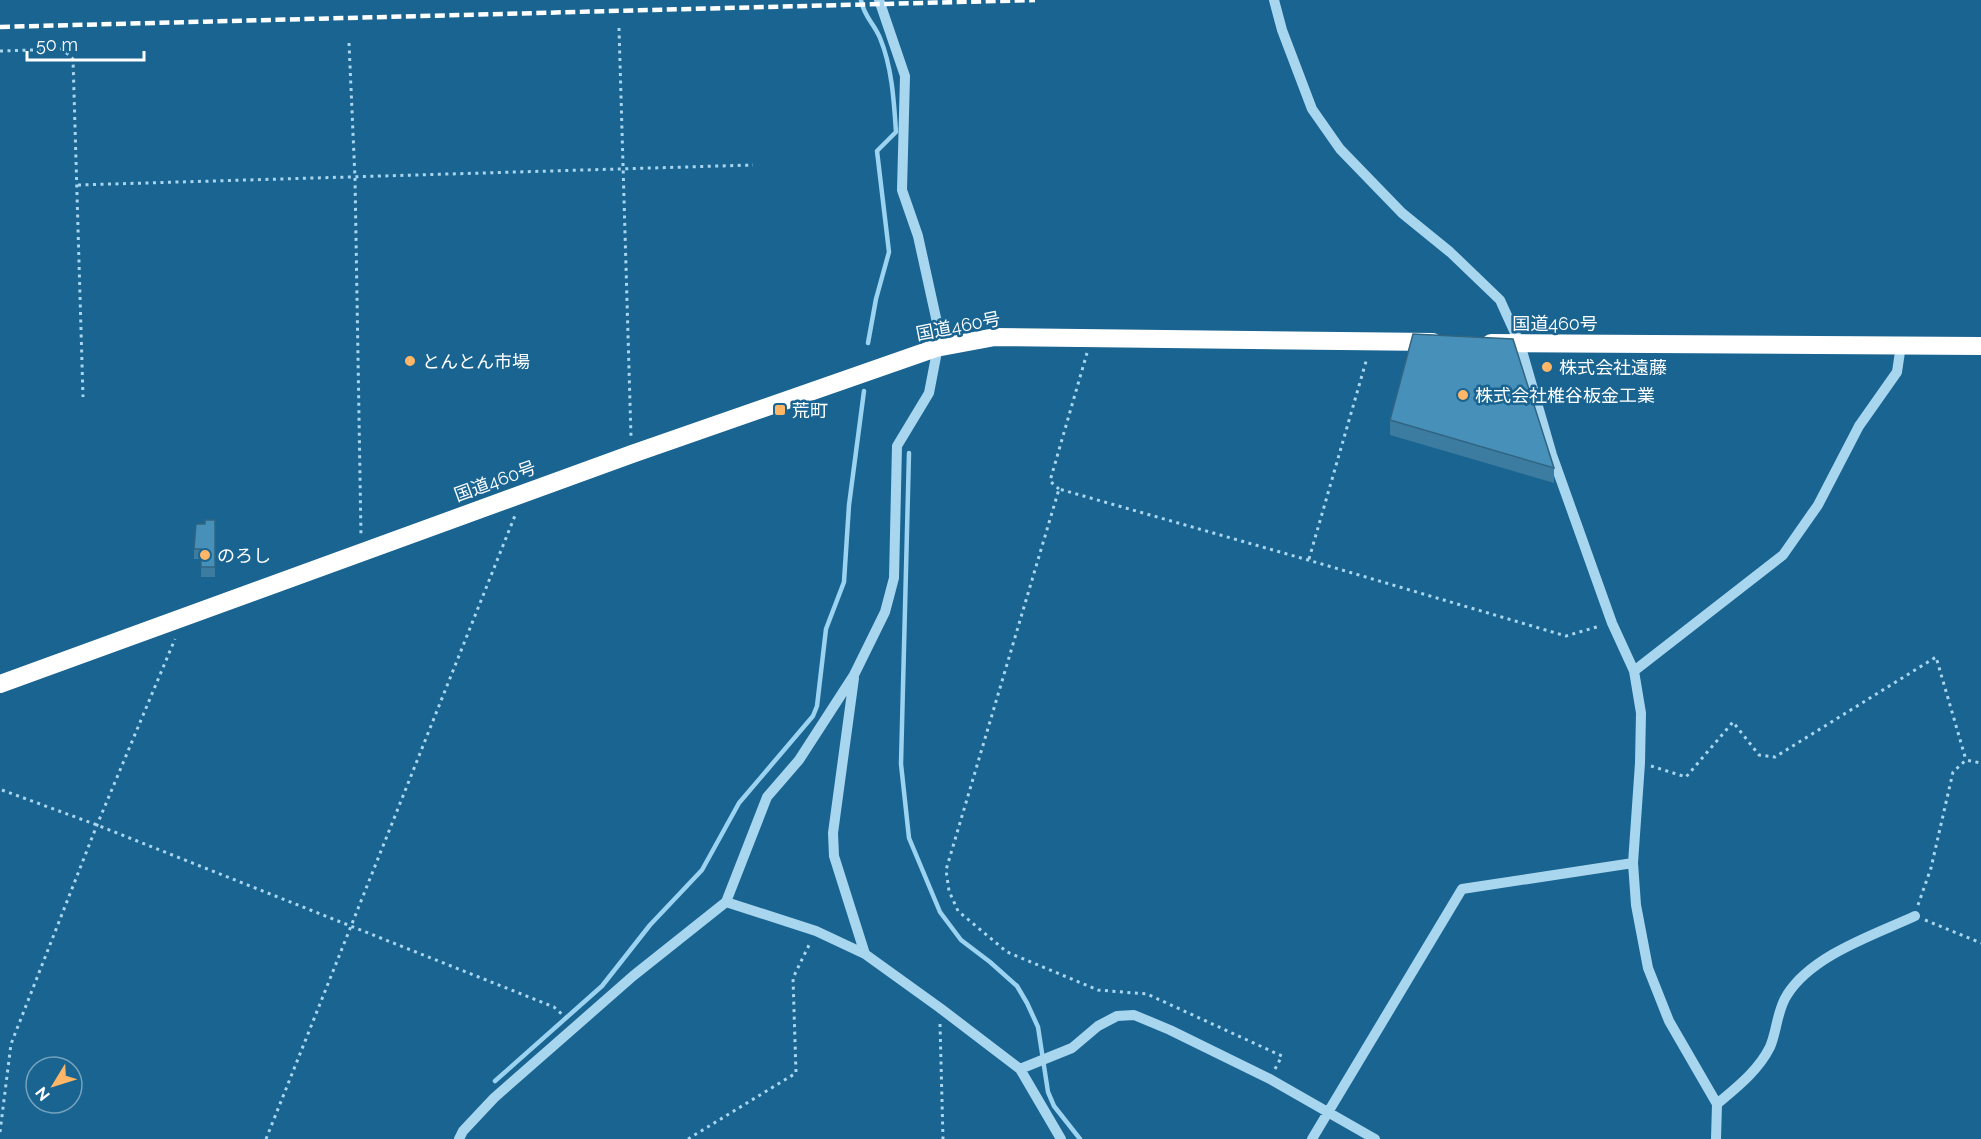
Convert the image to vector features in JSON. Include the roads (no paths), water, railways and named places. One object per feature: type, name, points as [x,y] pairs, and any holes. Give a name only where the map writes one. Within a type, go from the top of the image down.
[{"type":"highway","name":"国道460号","points":[[0,684],[632,453],[936,348],[996,337],[1452,343]]},
{"type":"highway","name":"国道460号","points":[[1474,343],[1981,346]]},
{"type":"street","points":[[459,1139],[494,1098],[633,976],[726,902],[767,797],[800,760],[854,675],[885,612],[894,578],[897,446],[929,393],[940,336],[918,236],[902,189],[905,76],[879,0]]},
{"type":"street","points":[[1274,0],[1282,30],[1312,108],[1340,148],[1402,213],[1450,252],[1500,300],[1520,344],[1552,455],[1612,623],[1634,671],[1641,713],[1633,862],[1636,906],[1648,968],[1669,1021],[1717,1104],[1716,1139]]},
{"type":"street","points":[[1634,671],[1783,555],[1818,506],[1859,426],[1898,372],[1901,345]]},
{"type":"street","points":[[854,675],[833,833],[834,856],[865,954]]},
{"type":"street","points":[[1312,1139],[1462,889],[1633,862]]},
{"type":"street","points":[[726,902],[816,931],[865,954],[1020,1069],[1061,1139]]},
{"type":"street","points":[[1717,1104],[1757,1068],[1770,1046],[1786,996],[1804,974],[1839,951],[1915,916]]},
{"type":"street","points":[[1020,1069],[1072,1048],[1098,1026],[1117,1016],[1134,1015],[1270,1079],[1375,1139]]},
{"type":"waterway","points":[[861,0],[864,11],[880,38],[890,72],[896,132],[877,151],[889,252],[876,299],[868,343]]},
{"type":"waterway","points":[[495,1081],[602,986],[650,925],[702,870],[739,803],[813,716],[817,706],[826,629],[844,582],[849,505],[864,391]]},
{"type":"waterway","points":[[909,453],[901,764],[909,838],[940,912],[961,940],[1017,986],[1027,1003],[1038,1027],[1048,1092],[1054,1106],[1080,1139]]},
{"type":"railway","points":[[0,27],[1035,0]]},
{"type":"place","name":"とんとん市場","points":[[410,361]]},
{"type":"place","name":"株式会社遠藤","points":[[1547,367]]},
{"type":"place","name":"株式会社椎谷板金工業","points":[[1463,395]]},
{"type":"place","name":"荒町","points":[[780,410]]},
{"type":"place","name":"のろし","points":[[205,555]]}]
